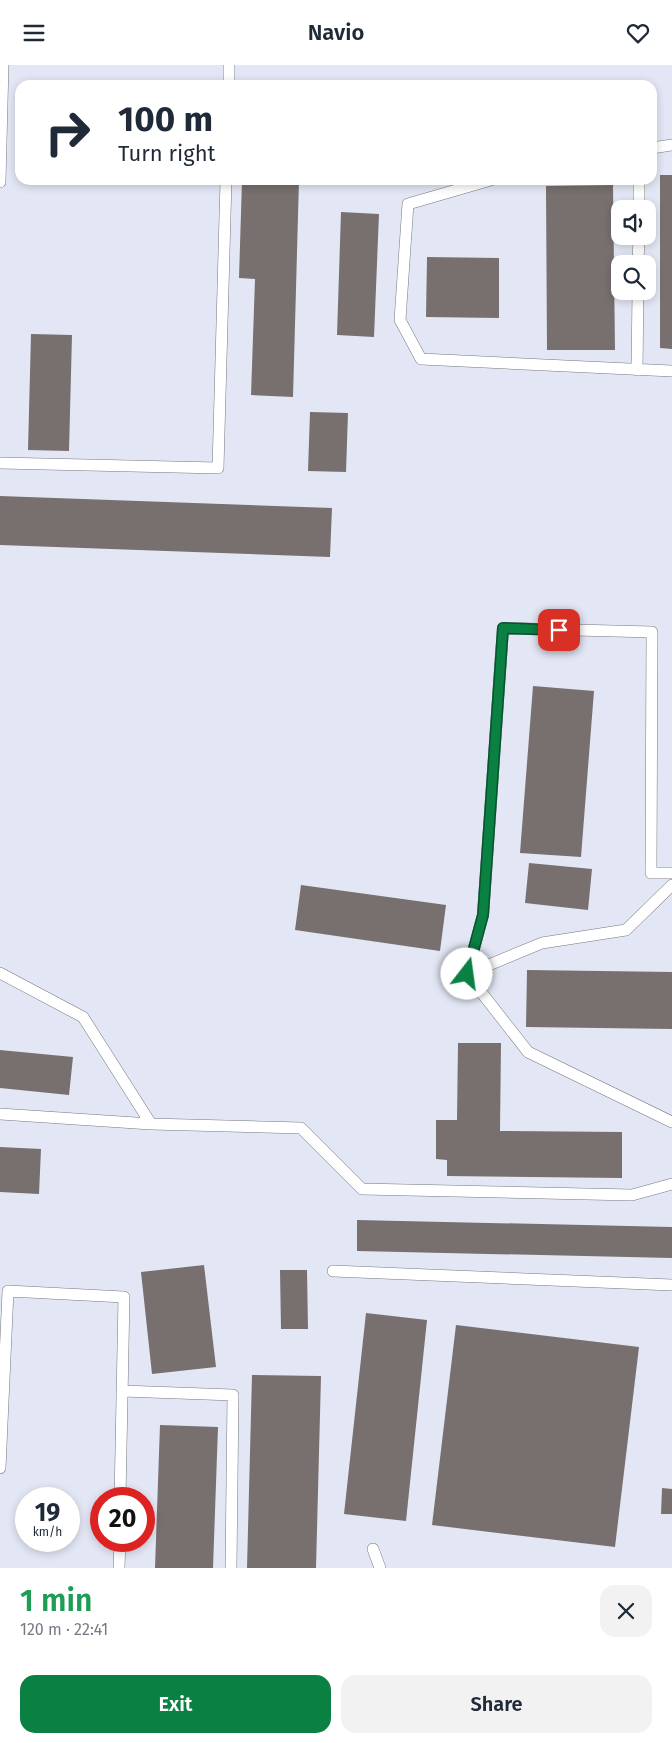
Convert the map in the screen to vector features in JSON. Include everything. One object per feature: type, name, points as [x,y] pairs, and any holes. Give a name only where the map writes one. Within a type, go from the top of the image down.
[{"type":"lane","points":[[0,182],[3,65]]},
{"type":"lane","points":[[229,80],[230,65]]},
{"type":"lane","points":[[657,147],[672,145]]},
{"type":"lane","points":[[0,463],[218,469],[226,185]]},
{"type":"lane","points":[[474,185],[408,204],[400,320],[421,359],[672,371]]},
{"type":"lane","points":[[639,185],[639,200]]},
{"type":"lane","points":[[638,300],[638,370]]},
{"type":"lane","points":[[467,974],[483,915],[503,628],[652,632],[651,873],[672,873]]},
{"type":"lane","points":[[467,974],[542,943],[626,930],[672,885]]},
{"type":"lane","points":[[0,973],[83,1017],[152,1124]]},
{"type":"lane","points":[[467,974],[528,1051],[672,1122]]},
{"type":"lane","points":[[0,1113],[152,1124],[302,1128],[362,1189],[632,1195],[672,1183]]},
{"type":"lane","points":[[333,1271],[672,1285]]},
{"type":"lane","points":[[0,1468],[8,1291],[124,1297],[120,1487]]},
{"type":"lane","points":[[122,1391],[233,1395],[231,1568]]},
{"type":"lane","points":[[373,1549],[380,1568]]},
{"type":"lane","points":[[119,1568],[120,1552]]},
{"type":"shaded area","points":[[0,65],[672,65],[672,1568],[0,1568]]},
{"type":"building","points":[[660,175],[672,175],[672,349],[660,348]]},
{"type":"building","points":[[242,185],[299,185],[293,397],[251,395],[255,279],[239,278]]},
{"type":"building","points":[[613,185],[611,245],[614,245],[614,255],[611,255],[611,300],[614,300],[615,350],[547,350],[546,186]]},
{"type":"building","points":[[341,212],[379,214],[374,337],[337,335]]},
{"type":"building","points":[[427,257],[499,258],[499,318],[426,317]]},
{"type":"building","points":[[31,334],[72,335],[69,451],[28,450]]},
{"type":"building","points":[[310,412],[348,413],[346,472],[308,471]]},
{"type":"building","points":[[0,496],[332,508],[330,557],[0,545]]},
{"type":"building","points":[[533,686],[594,691],[581,857],[520,853]]},
{"type":"building","points":[[529,863],[592,869],[588,910],[525,903]]},
{"type":"building","points":[[301,885],[446,905],[440,951],[295,930]]},
{"type":"building","points":[[527,970],[672,972],[672,1029],[526,1027]]},
{"type":"building","points":[[458,1043],[501,1043],[500,1131],[622,1132],[622,1178],[447,1176],[447,1160],[436,1159],[436,1120],[457,1120]]},
{"type":"building","points":[[0,1050],[73,1057],[69,1095],[0,1088]]},
{"type":"building","points":[[0,1147],[41,1149],[39,1194],[0,1192]]},
{"type":"building","points":[[357,1220],[672,1227],[672,1258],[357,1251]]},
{"type":"building","points":[[204,1265],[216,1367],[152,1374],[141,1272]]},
{"type":"building","points":[[280,1270],[307,1270],[308,1329],[281,1329]]},
{"type":"building","points":[[366,1313],[427,1320],[406,1521],[344,1514]]},
{"type":"building","points":[[456,1325],[639,1347],[615,1547],[432,1525]]},
{"type":"building","points":[[252,1375],[321,1376],[316,1568],[247,1568]]},
{"type":"building","points":[[160,1425],[218,1427],[213,1568],[155,1568]]},
{"type":"building","points":[[662,1488],[672,1489],[672,1514],[661,1514]]},
{"type":"route","points":[[467,974],[483,915],[503,628],[559,630]]}]
